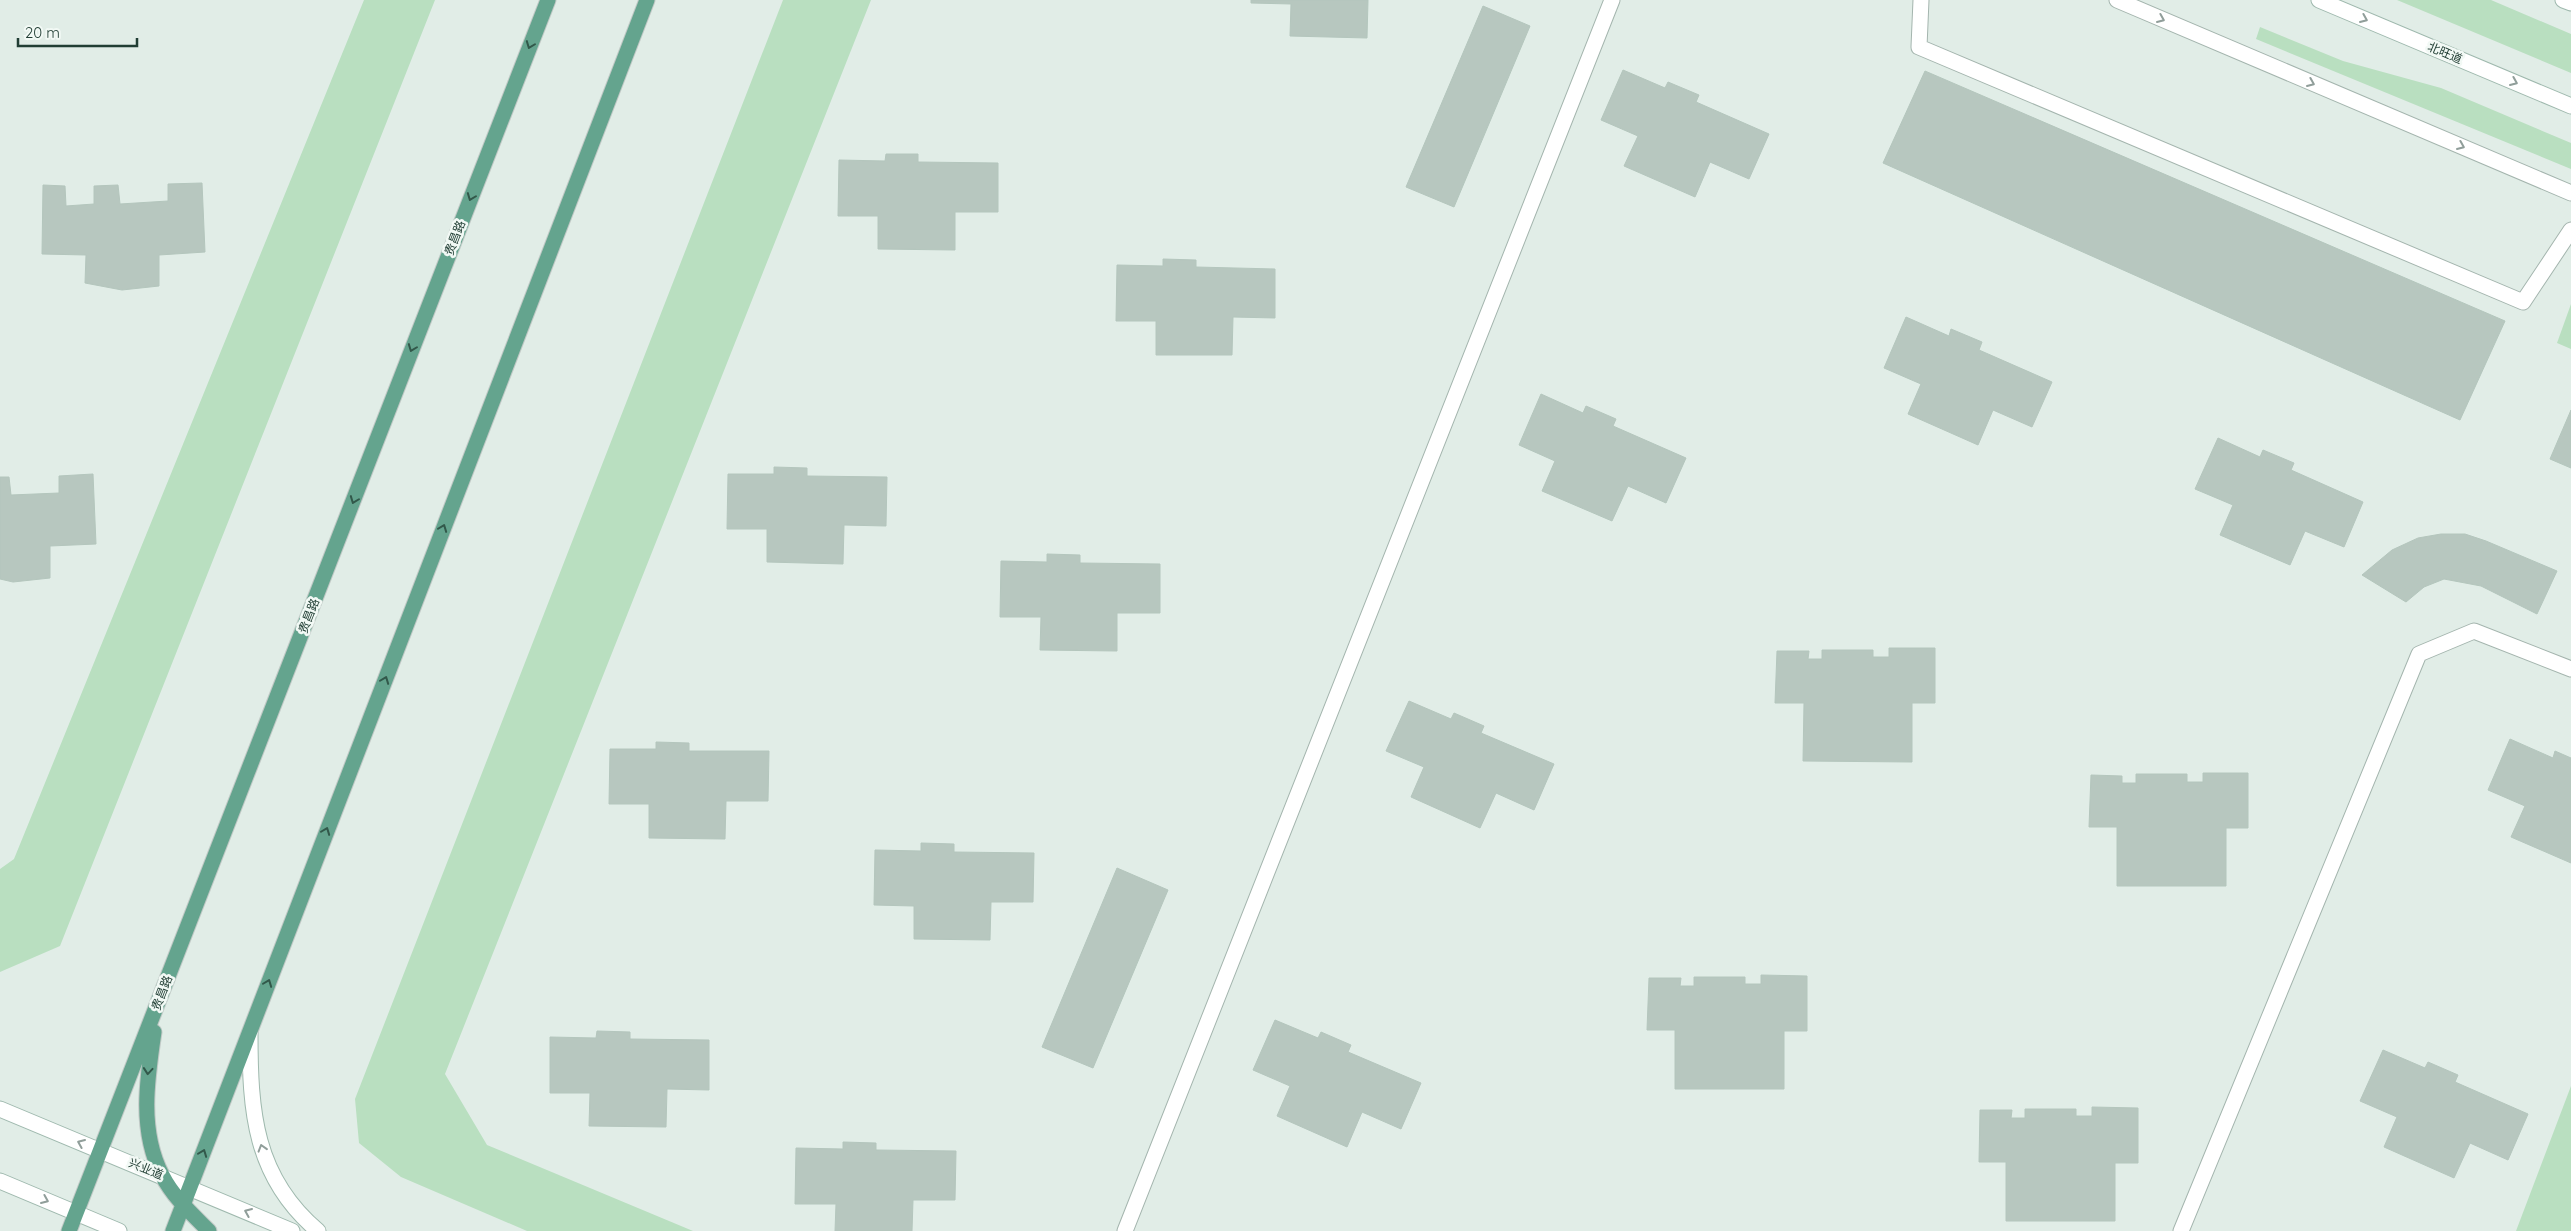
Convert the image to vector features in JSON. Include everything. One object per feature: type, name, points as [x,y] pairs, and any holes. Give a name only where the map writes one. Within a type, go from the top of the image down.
[{"type":"main road","name":"贵昌路","points":[[69,1231],[548,0]]},
{"type":"main road","points":[[173,1231],[647,0]]},
{"type":"main road","points":[[157,1005],[149,1066],[146,1110],[152,1147],[162,1175],[183,1205],[209,1231]]},
{"type":"street","points":[[1125,1231],[1612,0]]},
{"type":"street","points":[[1921,0],[1919,47],[2523,302],[2571,230]]},
{"type":"street","points":[[2116,0],[2571,193]]},
{"type":"street","name":"北旺道","points":[[2319,0],[2571,106]]},
{"type":"street","points":[[2563,0],[2571,3]]},
{"type":"street","points":[[2181,1231],[2419,654],[2474,631],[2571,669]]},
{"type":"street","points":[[250,1028],[250,1075],[255,1124],[264,1156],[280,1191],[302,1217],[318,1231]]},
{"type":"street","name":"兴业道","points":[[0,1109],[190,1186],[292,1231]]},
{"type":"street","points":[[0,1181],[119,1231]]},
{"type":"green space","points":[[364,0],[435,0],[60,946],[0,972],[0,869],[14,859]]},
{"type":"green space","points":[[783,0],[871,0],[445,1074],[487,1145],[693,1231],[527,1231],[401,1177],[359,1143],[355,1099]]},
{"type":"green space","points":[[2397,0],[2491,0],[2571,34],[2571,73]]},
{"type":"green space","points":[[2260,27],[2343,61],[2441,88],[2571,143],[2571,169],[2256,39]]},
{"type":"green space","points":[[2571,304],[2571,349],[2557,343]]},
{"type":"green space","points":[[2571,1086],[2571,1231],[2516,1231]]},
{"type":"building","points":[[1251,0],[1368,0],[1367,38],[1290,36],[1291,4],[1251,3]]},
{"type":"building","points":[[1483,6],[1530,26],[1454,207],[1406,187]]},
{"type":"building","points":[[1623,70],[1665,88],[1668,82],[1699,95],[1696,102],[1769,134],[1749,179],[1710,162],[1695,197],[1624,166],[1638,136],[1601,120]]},
{"type":"building","points":[[1925,71],[2505,321],[2460,420],[1883,163]]},
{"type":"building","points":[[886,154],[918,154],[918,162],[998,163],[998,212],[955,212],[955,250],[878,249],[878,216],[838,216],[839,160],[885,161]]},
{"type":"building","points":[[202,183],[205,252],[159,255],[159,286],[122,290],[85,283],[86,255],[42,254],[43,185],[65,186],[66,206],[94,204],[94,186],[118,185],[120,204],[168,201],[168,184]]},
{"type":"building","points":[[1163,259],[1196,260],[1196,267],[1275,269],[1275,318],[1233,317],[1232,355],[1156,355],[1156,321],[1116,321],[1117,265],[1163,266]]},
{"type":"building","points":[[1906,317],[1949,336],[1951,329],[1982,342],[1979,350],[2052,382],[2032,427],[1993,410],[1978,445],[1908,414],[1921,384],[1884,368]]},
{"type":"building","points":[[1541,394],[1583,413],[1586,406],[1616,419],[1613,426],[1686,458],[1666,503],[1628,486],[1612,521],[1542,491],[1555,461],[1519,445]]},
{"type":"building","points":[[2571,410],[2571,468],[2550,459]]},
{"type":"building","points":[[2218,438],[2260,457],[2263,450],[2294,463],[2291,470],[2363,502],[2344,547],[2305,531],[2290,565],[2220,535],[2233,505],[2195,489]]},
{"type":"building","points":[[774,467],[807,468],[807,476],[887,477],[886,526],[844,525],[843,564],[767,562],[767,529],[727,529],[728,474],[774,474]]},
{"type":"building","points":[[93,474],[96,544],[50,546],[50,578],[13,582],[0,579],[0,477],[9,477],[11,495],[59,493],[59,476]]},
{"type":"building","points":[[2441,534],[2465,534],[2557,571],[2537,614],[2481,586],[2444,579],[2424,587],[2406,602],[2362,575],[2392,550],[2418,538]]},
{"type":"building","points":[[1047,554],[1080,555],[1080,563],[1160,564],[1160,613],[1117,613],[1117,651],[1040,650],[1041,617],[1000,617],[1001,561],[1047,562]]},
{"type":"building","points":[[1889,648],[1935,648],[1935,703],[1912,703],[1912,762],[1803,761],[1804,703],[1775,703],[1777,651],[1809,651],[1808,659],[1822,659],[1822,650],[1873,650],[1873,657],[1889,657]]},
{"type":"building","points":[[1409,701],[1451,719],[1454,713],[1484,726],[1481,733],[1554,764],[1534,810],[1496,793],[1480,828],[1411,797],[1424,767],[1386,751]]},
{"type":"building","points":[[2510,739],[2553,758],[2555,751],[2571,758],[2571,863],[2511,837],[2525,806],[2488,790]]},
{"type":"building","points":[[656,742],[689,743],[689,751],[769,751],[768,801],[726,801],[725,839],[649,838],[649,804],[609,804],[610,749],[656,749]]},
{"type":"building","points":[[2203,773],[2248,773],[2248,828],[2226,828],[2226,886],[2117,886],[2117,827],[2089,827],[2091,775],[2122,776],[2122,783],[2136,783],[2136,774],[2187,774],[2187,782],[2203,782]]},
{"type":"building","points":[[921,843],[954,844],[954,852],[1034,853],[1033,902],[991,902],[990,940],[914,939],[914,906],[874,905],[875,850],[921,851]]},
{"type":"building","points":[[1117,868],[1168,890],[1093,1068],[1042,1047]]},
{"type":"building","points":[[1761,975],[1807,976],[1807,1031],[1784,1031],[1784,1089],[1675,1089],[1675,1030],[1647,1030],[1649,978],[1681,978],[1680,986],[1694,986],[1694,977],[1745,977],[1745,984],[1761,984]]},
{"type":"building","points":[[1275,1020],[1318,1038],[1321,1032],[1351,1045],[1348,1052],[1421,1083],[1401,1129],[1362,1112],[1347,1147],[1277,1116],[1290,1086],[1253,1070]]},
{"type":"building","points":[[597,1031],[630,1032],[630,1039],[709,1040],[709,1090],[667,1089],[666,1127],[589,1126],[590,1093],[550,1093],[550,1037],[596,1038]]},
{"type":"building","points":[[2383,1050],[2425,1068],[2428,1062],[2458,1075],[2455,1082],[2528,1114],[2508,1160],[2470,1143],[2454,1178],[2384,1147],[2397,1117],[2360,1101]]},
{"type":"building","points":[[2092,1107],[2138,1108],[2138,1163],[2115,1163],[2115,1221],[2006,1221],[2006,1162],[1979,1162],[1980,1110],[2012,1110],[2011,1118],[2025,1118],[2025,1109],[2076,1109],[2076,1116],[2092,1116]]},
{"type":"building","points":[[843,1142],[876,1143],[876,1150],[956,1151],[955,1200],[913,1200],[912,1231],[835,1231],[836,1204],[795,1204],[796,1148],[843,1149]]}]
